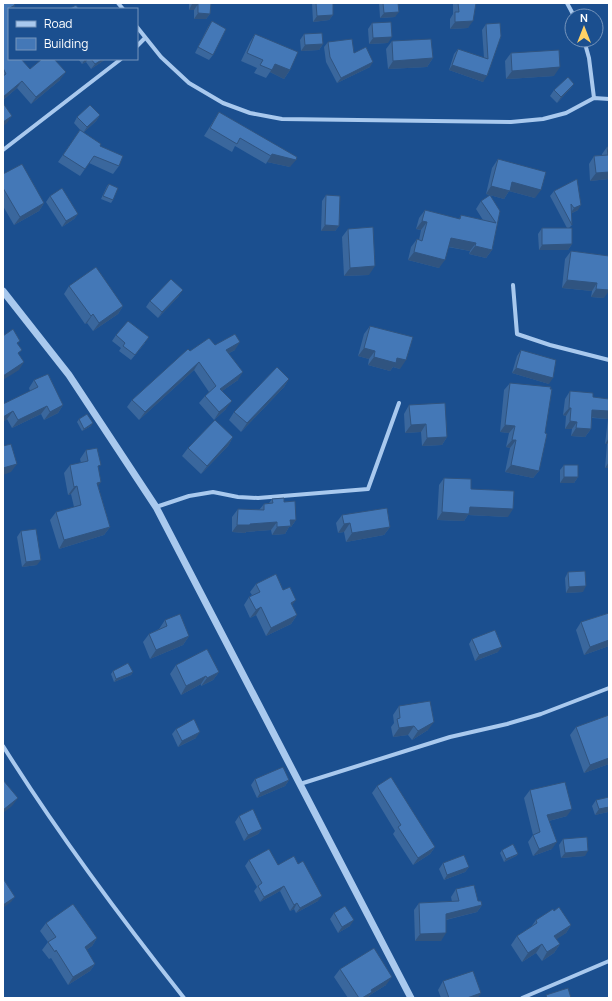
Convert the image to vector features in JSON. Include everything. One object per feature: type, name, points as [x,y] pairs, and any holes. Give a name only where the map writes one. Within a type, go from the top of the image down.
[{"type":"street","points":[[138,28],[161,57],[189,83],[223,103],[250,113],[282,119],[511,122],[543,119],[566,113],[594,98],[609,99]]},
{"type":"street","points":[[138,45],[145,38]]},
{"type":"street","points":[[586,48],[589,58],[594,98]]},
{"type":"street","points":[[3,150],[120,60]]},
{"type":"street","points":[[513,285],[517,334],[550,345],[609,360]]},
{"type":"street","points":[[3,291],[70,375],[156,507],[411,998]]},
{"type":"street","points":[[156,507],[189,496],[213,492],[238,497],[258,498],[368,489],[399,402]]},
{"type":"street","points":[[300,784],[450,737],[507,724],[541,714],[609,688]]},
{"type":"street","points":[[3,746],[43,808],[142,946],[184,998]]},
{"type":"street","points":[[522,998],[609,961]]},
{"type":"building","points":[[3,3],[14,3],[15,5],[8,8],[8,60],[22,60],[30,69],[41,60],[55,60],[66,72],[36,97],[22,81],[3,97],[3,76],[6,74],[3,68]]},
{"type":"building","points":[[211,3],[210,14],[198,13],[198,4],[192,4]]},
{"type":"building","points":[[316,3],[333,3],[333,15],[317,16]]},
{"type":"building","points":[[383,3],[398,3],[399,12],[384,13]]},
{"type":"building","points":[[458,3],[476,3],[473,21],[455,22],[455,12],[459,12]]},
{"type":"building","points":[[76,5],[78,8],[71,8]]},
{"type":"building","points":[[212,21],[226,29],[213,55],[198,47]]},
{"type":"building","points":[[391,22],[392,37],[373,38],[372,23]]},
{"type":"building","points":[[500,23],[501,36],[487,76],[452,65],[458,49],[488,59],[486,24]]},
{"type":"building","points":[[322,33],[323,44],[305,45],[304,34]]},
{"type":"building","points":[[255,34],[298,52],[290,70],[275,64],[272,70],[260,65],[263,60],[247,53]]},
{"type":"building","points":[[352,39],[354,53],[366,47],[373,62],[341,78],[330,57],[328,42]]},
{"type":"building","points":[[431,39],[433,58],[393,61],[392,41]]},
{"type":"building","points":[[559,50],[560,67],[512,71],[511,53]]},
{"type":"building","points":[[92,60],[101,60],[95,64]]},
{"type":"building","points":[[568,77],[574,84],[561,97],[554,90]]},
{"type":"building","points":[[3,103],[12,116],[3,122]]},
{"type":"building","points":[[90,105],[100,115],[87,127],[77,117]]},
{"type":"building","points":[[219,112],[297,157],[296,160],[272,154],[271,156],[240,138],[237,144],[210,128]]},
{"type":"building","points":[[80,130],[101,144],[100,146],[123,156],[119,166],[94,156],[85,169],[63,155]]},
{"type":"building","points":[[607,147],[609,147],[609,172],[596,173],[594,156],[608,155]]},
{"type":"building","points":[[498,159],[546,172],[541,190],[512,182],[510,191],[491,186]]},
{"type":"building","points":[[22,164],[44,203],[20,217],[3,188],[3,174]]},
{"type":"building","points":[[577,179],[581,205],[574,208],[571,204],[572,225],[554,191]]},
{"type":"building","points":[[109,184],[118,188],[113,200],[103,196]]},
{"type":"building","points":[[62,188],[78,214],[66,221],[50,196]]},
{"type":"building","points":[[326,195],[340,196],[339,226],[325,225]]},
{"type":"building","points":[[490,195],[500,211],[492,250],[475,246],[476,243],[451,238],[445,260],[414,252],[417,239],[422,241],[427,222],[422,221],[425,210],[460,219],[461,215],[496,223],[481,201]]},
{"type":"building","points":[[373,227],[375,266],[350,268],[348,229]]},
{"type":"building","points":[[542,228],[572,228],[572,244],[542,245]]},
{"type":"building","points":[[571,251],[609,256],[609,290],[596,289],[597,283],[567,280]]},
{"type":"building","points":[[96,267],[123,306],[99,323],[93,314],[91,316],[69,286]]},
{"type":"building","points":[[171,279],[183,290],[162,312],[150,301]]},
{"type":"building","points":[[128,321],[149,337],[135,355],[123,346],[125,343],[116,335]]},
{"type":"building","points":[[370,326],[413,337],[406,360],[397,358],[396,363],[374,357],[375,351],[364,348]]},
{"type":"building","points":[[13,329],[20,341],[17,343],[22,350],[18,353],[24,362],[3,376],[3,336]]},
{"type":"building","points":[[235,334],[240,342],[226,350],[243,372],[220,389],[232,401],[219,412],[205,396],[216,386],[199,362],[145,412],[132,400],[188,349],[190,351],[209,338],[215,345]]},
{"type":"building","points":[[521,350],[556,360],[553,378],[516,368]]},
{"type":"building","points":[[277,367],[289,379],[247,423],[234,412]]},
{"type":"building","points":[[48,374],[63,405],[50,412],[47,406],[18,420],[13,411],[3,417],[3,404],[38,387],[34,380]]},
{"type":"building","points":[[510,383],[551,387],[550,389],[552,389],[545,433],[547,434],[539,471],[511,465],[516,440],[512,440],[515,426],[505,425]]},
{"type":"building","points":[[570,391],[593,393],[593,397],[609,399],[609,411],[592,410],[591,429],[576,428],[577,422],[570,421]]},
{"type":"building","points":[[445,403],[447,437],[427,438],[426,424],[411,425],[409,405]]},
{"type":"building","points":[[87,414],[93,423],[84,429],[79,419]]},
{"type":"building","points":[[215,420],[233,437],[207,466],[188,448]]},
{"type":"building","points":[[11,444],[17,464],[3,468],[3,446]]},
{"type":"building","points":[[97,448],[101,465],[98,466],[101,482],[97,483],[110,527],[64,540],[56,512],[81,505],[77,486],[74,487],[70,465],[88,461],[86,450]]},
{"type":"building","points":[[564,465],[578,465],[578,477],[564,477]]},
{"type":"building","points":[[444,478],[471,479],[471,489],[514,491],[513,509],[470,507],[469,514],[442,512]]},
{"type":"building","points":[[284,498],[284,502],[295,501],[296,520],[290,520],[291,526],[277,527],[277,522],[237,525],[238,509],[264,510],[264,504],[273,503],[272,499]]},
{"type":"building","points":[[387,508],[390,527],[352,533],[350,523],[344,524],[342,515]]},
{"type":"building","points":[[36,529],[41,560],[26,562],[21,531]]},
{"type":"building","points":[[585,571],[586,586],[569,587],[568,572]]},
{"type":"building","points":[[276,574],[283,590],[290,587],[296,600],[291,603],[297,615],[271,628],[261,607],[256,610],[249,597],[260,592],[256,584]]},
{"type":"building","points":[[609,613],[609,640],[590,647],[581,622]]},
{"type":"building","points":[[180,614],[189,636],[156,650],[149,634],[167,626],[165,620]]},
{"type":"building","points":[[495,630],[502,647],[479,655],[472,639]]},
{"type":"building","points":[[207,649],[219,672],[207,678],[206,676],[186,686],[176,665]]},
{"type":"building","points":[[128,663],[133,672],[116,679],[113,671]]},
{"type":"building","points":[[430,701],[434,722],[418,731],[414,726],[399,728],[397,719],[400,718],[399,706]]},
{"type":"building","points":[[609,715],[609,758],[590,765],[576,727]]},
{"type":"building","points":[[194,719],[200,732],[182,741],[176,729]]},
{"type":"building","points":[[283,767],[289,780],[260,793],[255,779]]},
{"type":"building","points":[[391,777],[435,847],[418,858],[398,827],[401,825],[377,786]]},
{"type":"building","points":[[3,780],[18,798],[3,810]]},
{"type":"building","points":[[565,782],[572,809],[547,815],[557,842],[539,849],[533,835],[540,832],[530,790]]},
{"type":"building","points":[[609,797],[609,807],[599,809],[596,800]]},
{"type":"building","points":[[253,809],[262,829],[248,835],[239,816]]},
{"type":"building","points":[[587,837],[588,851],[565,853],[563,839]]},
{"type":"building","points":[[513,844],[518,854],[506,859],[502,850]]},
{"type":"building","points":[[269,849],[278,865],[294,856],[298,864],[303,861],[322,896],[300,908],[297,903],[294,905],[284,886],[264,897],[258,886],[262,883],[249,860]]},
{"type":"building","points":[[464,855],[469,867],[447,875],[443,863]]},
{"type":"building","points":[[4,880],[15,897],[3,905],[3,881]]},
{"type":"building","points":[[474,885],[478,901],[481,901],[482,905],[446,914],[446,933],[420,934],[419,903],[459,901],[456,889]]},
{"type":"building","points":[[73,904],[97,938],[85,947],[95,964],[73,977],[56,950],[55,952],[48,942],[56,937],[46,923]]},
{"type":"building","points":[[345,906],[354,920],[342,927],[334,913]]},
{"type":"building","points":[[559,907],[571,925],[554,936],[560,944],[547,952],[542,944],[528,953],[517,936],[537,923],[536,920],[553,909],[554,911]]},
{"type":"building","points":[[374,948],[392,977],[371,990],[372,992],[362,998],[359,998],[340,969]]},
{"type":"building","points":[[473,971],[481,993],[467,998],[449,998],[443,981]]},
{"type":"building","points":[[568,988],[571,998],[547,998],[546,995]]}]
